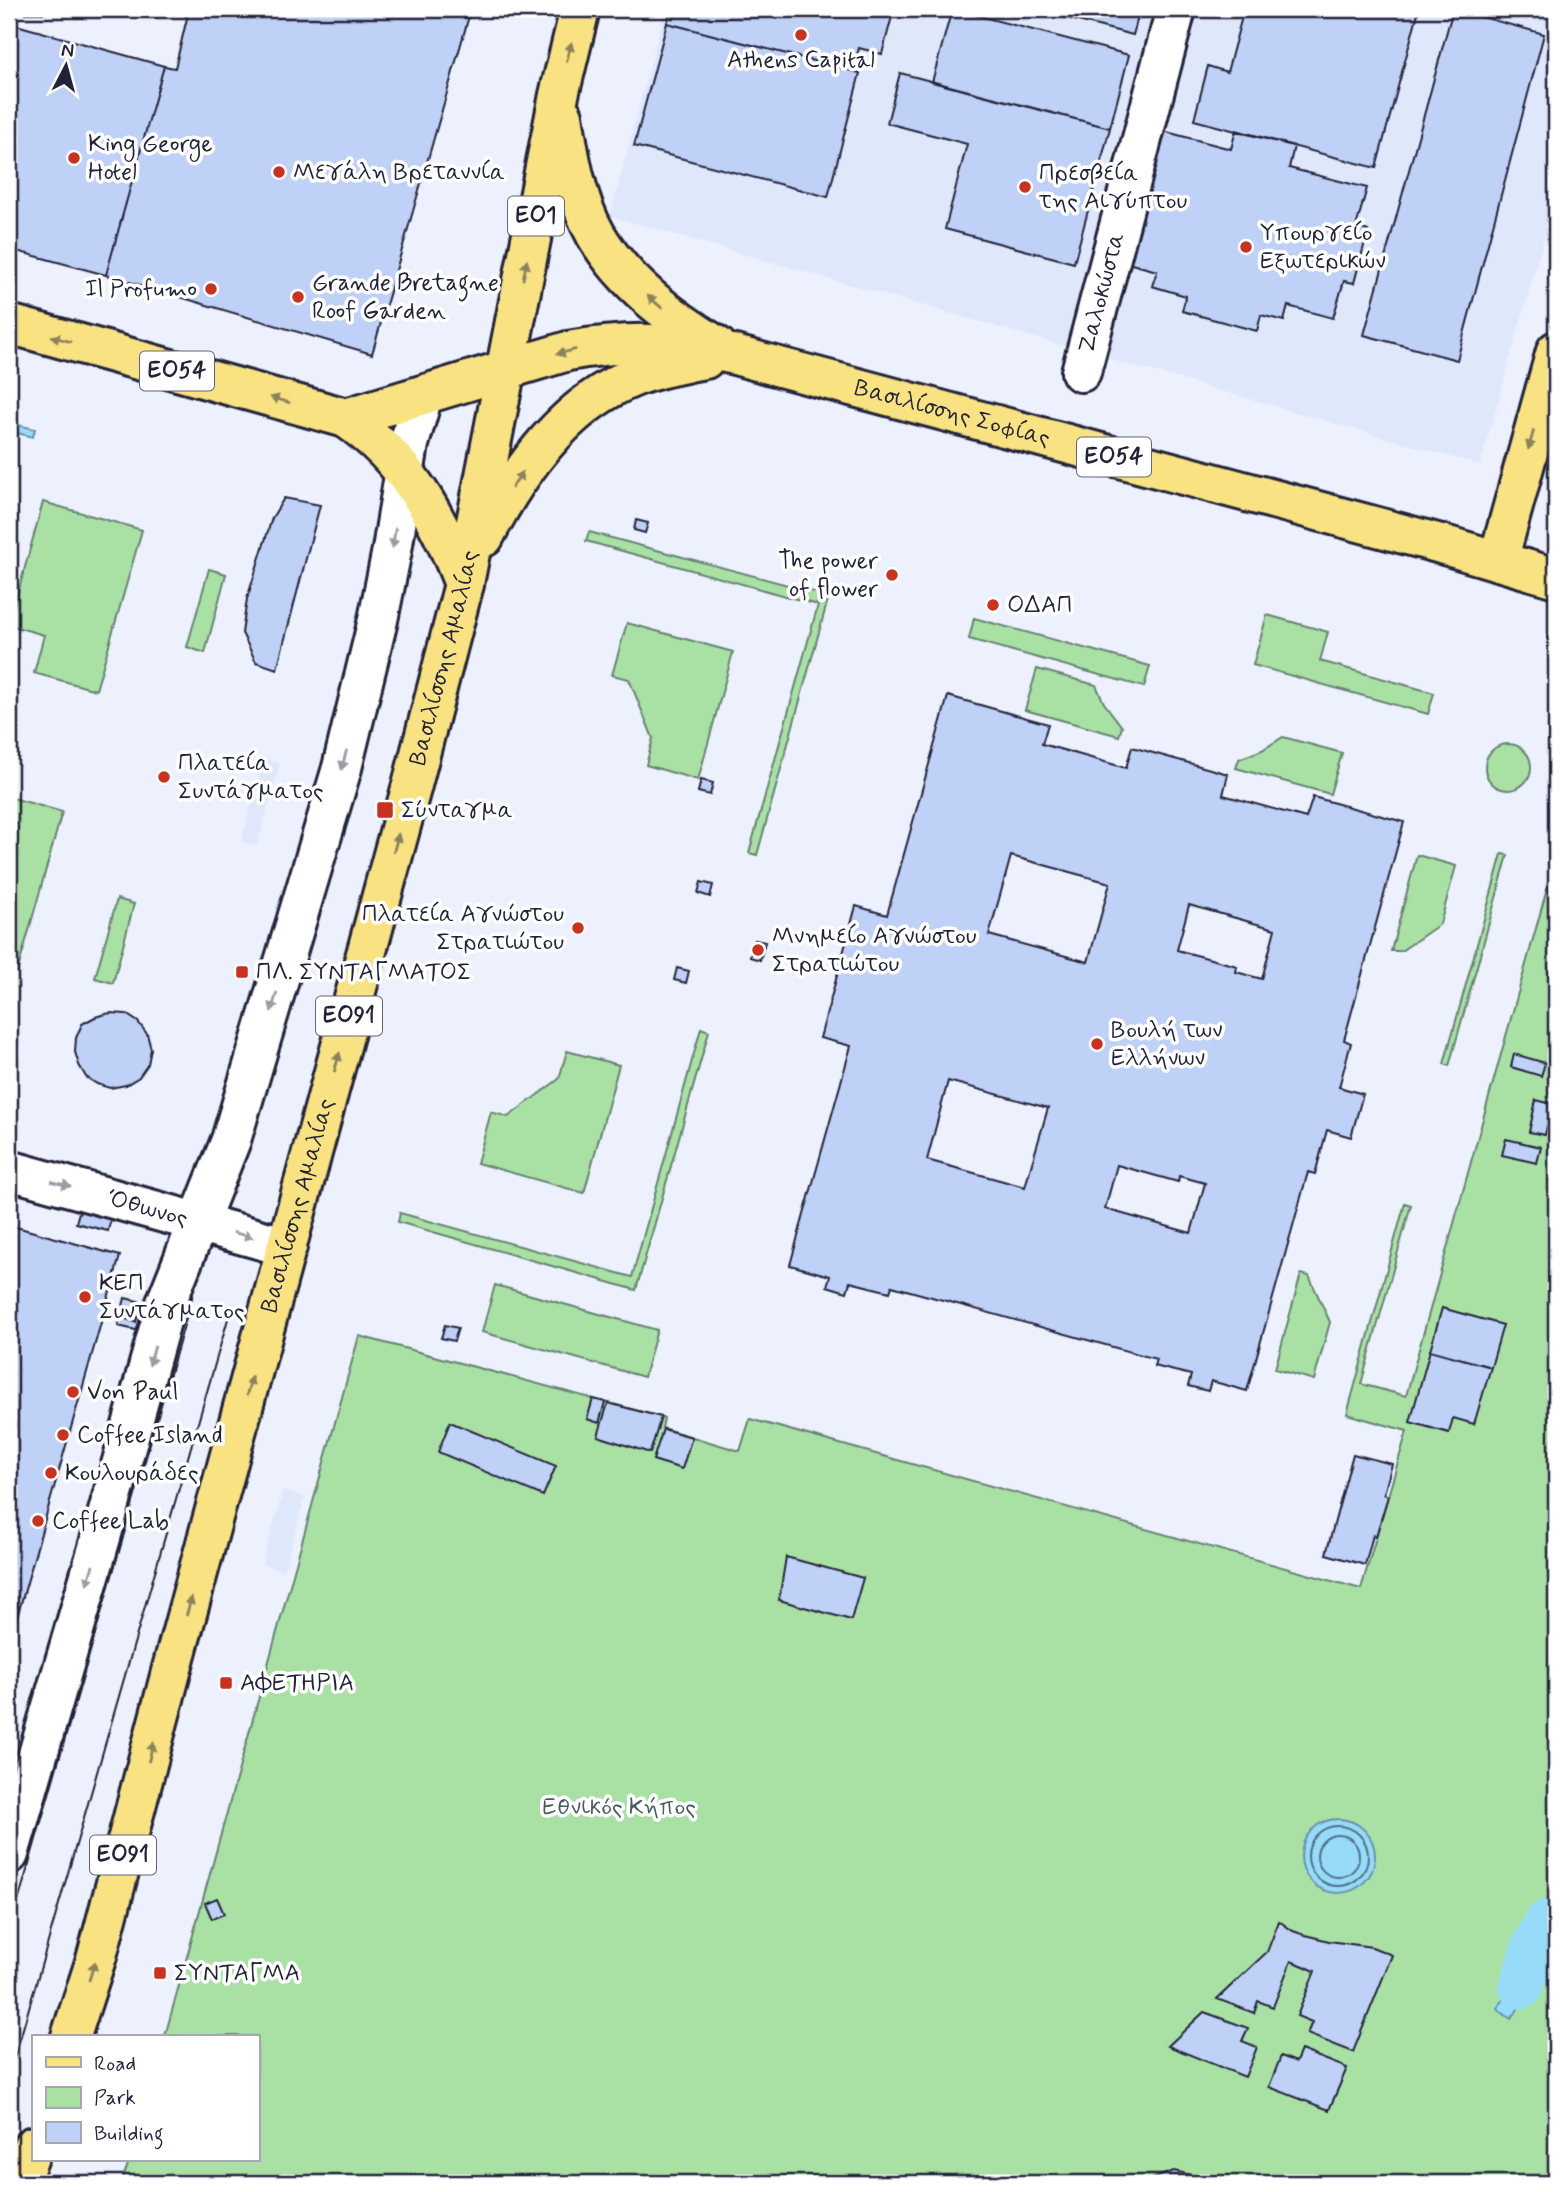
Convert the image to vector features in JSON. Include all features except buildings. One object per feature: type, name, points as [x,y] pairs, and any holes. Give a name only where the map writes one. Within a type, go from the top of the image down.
[{"type":"main road","name":"ΕΟ1","points":[[505,370],[559,95],[580,9]]},
{"type":"main road","points":[[559,95],[570,159],[595,234],[618,266],[662,309],[731,354]]},
{"type":"main road","name":"ΕΟ54","points":[[9,324],[346,418],[505,370]]},
{"type":"main road","name":"Βασιλίσσης Σοφίας","points":[[505,370],[568,351],[636,342],[686,346],[731,354],[1556,578]]},
{"type":"main road","points":[[1498,561],[1556,351]]},
{"type":"main road","name":"ΕΟ54","points":[[464,584],[483,538],[503,501],[528,464],[574,415],[601,394],[640,374],[731,354]]},
{"type":"main road","name":"Βασιλίσσης Αμαλίας","points":[[71,2035],[97,1956],[408,799],[464,584],[505,370]]},
{"type":"main road","points":[[346,418],[387,450],[404,470],[434,516],[464,584]]},
{"type":"main road","points":[[19,2183],[32,2149]]},
{"type":"street","name":"Ζαλοκώστα","points":[[1081,372],[1176,9]]},
{"type":"street","points":[[9,1854],[18,1787],[100,1541],[166,1303],[235,1127],[342,768],[380,609],[409,444],[423,395]]},
{"type":"street","name":"Όθωνος","points":[[9,1170],[287,1247]]},
{"type":"shaded area","points":[[665,9],[1556,9],[1556,195],[1480,465],[610,216]]},
{"type":"shaded area","points":[[264,759],[280,763],[257,846],[241,842]]},
{"type":"shaded area","points":[[283,1491],[305,1497],[284,1570],[262,1564]]},
{"type":"green space","points":[[43,502],[142,530],[96,690],[34,673],[44,635],[9,625]]},
{"type":"green space","points":[[589,532],[829,596],[757,855],[749,853],[818,605],[586,541]]},
{"type":"green space","points":[[209,569],[226,574],[205,653],[187,647]]},
{"type":"green space","points":[[1267,615],[1328,632],[1320,661],[1434,693],[1428,714],[1253,665]]},
{"type":"green space","points":[[974,618],[1150,666],[1144,687],[969,639]]},
{"type":"green space","points":[[627,623],[733,652],[698,780],[646,765],[653,738],[629,679],[612,675]]},
{"type":"green space","points":[[1037,669],[1096,685],[1104,703],[1122,727],[1119,736],[1025,710]]},
{"type":"green space","points":[[1283,737],[1342,753],[1330,794],[1236,768],[1239,759],[1262,750]]},
{"type":"green space","points":[[1508,744],[1524,751],[1531,767],[1524,783],[1508,790],[1492,783],[1485,767],[1492,751]]},
{"type":"green space","points":[[9,797],[62,812],[17,973],[9,970]]},
{"type":"green space","points":[[1502,854],[1508,855],[1449,1066],[1444,1064]]},
{"type":"green space","points":[[1417,855],[1456,866],[1440,924],[1401,951],[1391,951]]},
{"type":"green space","name":"Εθνικός Κήπος","points":[[1553,867],[1556,868],[1556,2183],[121,2183],[130,2160],[259,2160],[259,2035],[165,2035],[359,1336],[661,1417],[664,1418],[662,1428],[740,1451],[750,1419],[1361,1589],[1407,1431],[1347,1414],[1405,1203],[1411,1205],[1361,1384],[1406,1396]]},
{"type":"green space","points":[[117,899],[134,904],[113,983],[95,978]]},
{"type":"green space","points":[[701,1028],[709,1031],[636,1290],[398,1222],[400,1213],[632,1277]]},
{"type":"green space","points":[[567,1051],[619,1065],[584,1193],[477,1163],[491,1112],[508,1117],[559,1079]]},
{"type":"green space","points":[[1301,1274],[1309,1276],[1330,1322],[1314,1380],[1275,1369]]},
{"type":"green space","points":[[495,1285],[657,1330],[644,1377],[482,1332]]},
{"type":"water","points":[[9,423],[35,429],[33,437],[9,431]]},
{"type":"water","points":[[1338,1819],[1352,1822],[1364,1830],[1372,1842],[1375,1856],[1372,1870],[1364,1882],[1352,1890],[1338,1893],[1324,1890],[1312,1882],[1304,1870],[1301,1856],[1304,1842],[1312,1830],[1324,1822]]},
{"type":"water","points":[[1518,1987],[1523,1989],[1522,1997],[1511,2019],[1498,2007],[1510,1991]]},
{"type":"waterway","points":[[1521,1987],[1533,1947],[1546,1922]]},
{"type":"tram line","points":[[9,1933],[193,1294]]},
{"type":"tram line","points":[[9,2077],[232,1305]]},
{"type":"place","name":"Athens Capital","points":[[801,35]]},
{"type":"place","name":"King George Hotel","points":[[74,158]]},
{"type":"place","name":"Μεγάλη Βρεταννία","points":[[279,172]]},
{"type":"place","name":"Πρεσβεία της Αιγύπτου","points":[[1025,187]]},
{"type":"place","name":"Υπουργείο Εξωτερικών","points":[[1246,247]]},
{"type":"place","name":"Il Profumo","points":[[211,289]]},
{"type":"place","name":"Grande Bretagne Roof Garden","points":[[298,297]]},
{"type":"place","name":"The power of flower","points":[[892,575]]},
{"type":"place","name":"ΟΔΑΠ","points":[[993,605]]},
{"type":"place","name":"Πλατεία Συντάγματος","points":[[164,777]]},
{"type":"place","name":"Σύνταγμα","points":[[385,810]]},
{"type":"place","name":"Πλατεία Αγνώστου Στρατιώτου","points":[[578,928]]},
{"type":"place","name":"Μνημείο Αγνώστου Στρατιώτου","points":[[758,950]]},
{"type":"place","name":"ΠΛ. ΣΥΝΤΑΓΜΑΤΟΣ","points":[[242,972]]},
{"type":"place","name":"Βουλή των Ελλήνων","points":[[1097,1044]]},
{"type":"place","name":"ΚΕΠ Συντάγματος","points":[[85,1297]]},
{"type":"place","name":"Von Paul","points":[[73,1392]]},
{"type":"place","name":"Coffee Island","points":[[63,1435]]},
{"type":"place","name":"Κουλουράδες","points":[[51,1473]]},
{"type":"place","name":"Coffee Lab","points":[[38,1521]]},
{"type":"place","name":"ΑΦΕΤΗΡΙΑ","points":[[226,1683]]},
{"type":"place","name":"ΣΥΝΤΑΓΜΑ","points":[[160,1973]]}]
